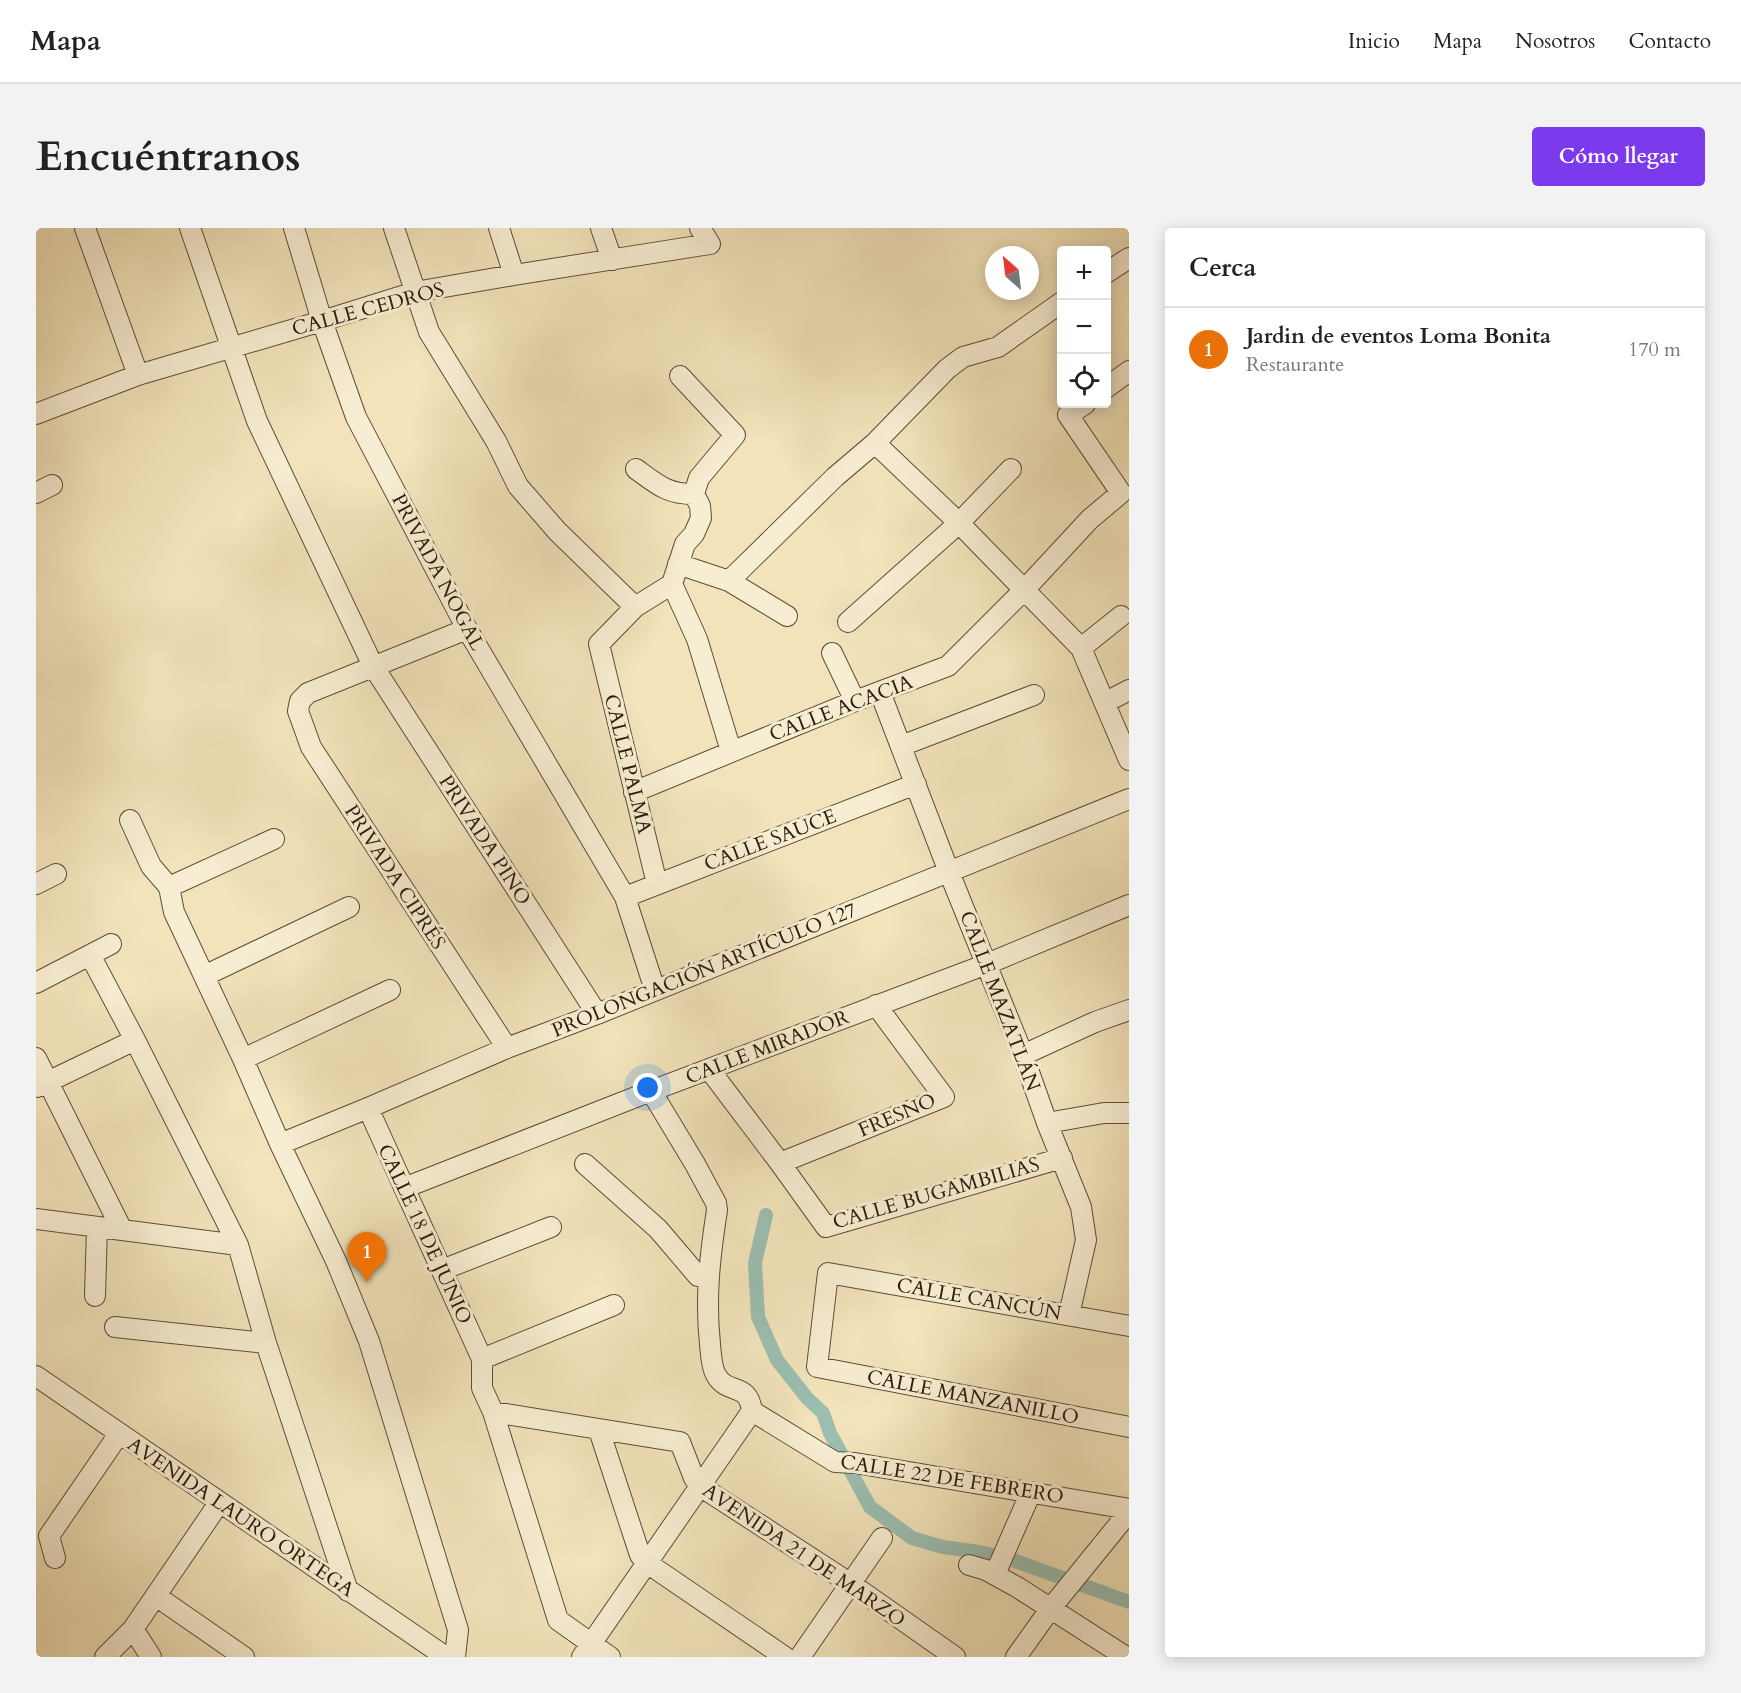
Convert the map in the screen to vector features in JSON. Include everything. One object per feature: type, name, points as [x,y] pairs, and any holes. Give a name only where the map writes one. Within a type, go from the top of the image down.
[{"type":"street","points":[[85,228],[138,375]]},
{"type":"street","name":"PRIVADA PINO","points":[[190,228],[257,421],[374,666],[597,1014]]},
{"type":"street","name":"PRIVADA NOGAL","points":[[294,228],[322,321],[356,417],[467,629],[625,897],[654,990]]},
{"type":"street","points":[[394,228],[429,332],[496,441],[518,486],[557,531],[635,607],[672,584]]},
{"type":"street","points":[[499,228],[514,274]]},
{"type":"street","points":[[601,228],[612,260]]},
{"type":"street","name":"CALLE CEDROS","points":[[36,414],[138,375],[415,292],[514,274],[612,260],[705,236]]},
{"type":"street","points":[[1111,270],[1129,258]]},
{"type":"street","points":[[729,581],[835,477],[875,443],[947,369],[963,357],[998,347],[1057,306]]},
{"type":"street","points":[[1111,385],[1129,371]]},
{"type":"street","points":[[680,376],[735,435],[699,478],[694,494],[700,506],[701,518],[694,534],[685,544],[672,584],[697,639],[731,751]]},
{"type":"street","name":"CALLE ACACIA","points":[[634,792],[855,701],[948,666],[1025,589],[1090,519],[1121,493],[1068,415],[1079,408]]},
{"type":"street","points":[[875,443],[959,523],[1081,648],[1129,760]]},
{"type":"street","points":[[848,622],[959,523],[1011,469]]},
{"type":"street","points":[[636,470],[660,486],[678,494],[694,494]]},
{"type":"street","points":[[678,564],[729,581],[787,616]]},
{"type":"street","name":"CALLE PALMA","points":[[635,607],[599,644],[657,884]]},
{"type":"street","points":[[1081,648],[1121,616]]},
{"type":"street","points":[[374,666],[467,629]]},
{"type":"street","points":[[832,653],[855,701]]},
{"type":"street","name":"PRIVADA CIPRÉS","points":[[374,666],[308,693],[300,701],[298,711],[311,747],[507,1048]]},
{"type":"street","points":[[1106,702],[1129,690]]},
{"type":"street","name":"CALLE MAZATLÁN","points":[[880,692],[1023,1055],[1080,1207],[1086,1240],[1069,1315]]},
{"type":"street","points":[[901,746],[1034,694]]},
{"type":"street","name":"CALLE SAUCE","points":[[625,897],[916,784]]},
{"type":"street","name":"PROLONGACIÓN ARTÍCULO 127","points":[[280,1144],[507,1048],[597,1014],[1129,799]]},
{"type":"street","points":[[130,820],[152,866],[169,887],[174,912],[336,1261],[369,1341],[458,1630],[455,1657]]},
{"type":"street","points":[[169,887],[274,839]]},
{"type":"street","points":[[36,884],[56,874]]},
{"type":"street","name":"CALLE MIRADOR","points":[[404,1188],[651,1091],[987,964],[1129,905]]},
{"type":"street","points":[[204,976],[350,907]]},
{"type":"street","points":[[36,983],[111,944]]},
{"type":"street","points":[[90,955],[238,1245],[266,1342],[348,1591]]},
{"type":"street","points":[[243,1059],[390,990]]},
{"type":"street","name":"FRESNO","points":[[780,1162],[944,1097],[876,1005]]},
{"type":"street","points":[[1023,1055],[1095,1022],[1129,1010]]},
{"type":"street","points":[[42,1085],[135,1040]]},
{"type":"street","points":[[36,1058],[42,1085],[122,1230]]},
{"type":"street","name":"CALLE BUGAMBILIAS","points":[[709,1069],[826,1227],[1062,1158]]},
{"type":"street","name":"CALLE 22 DE FEBRERO","points":[[651,1091],[716,1203],[708,1278],[708,1322],[712,1365],[723,1384],[747,1395],[751,1400],[753,1411],[835,1462],[855,1463],[1129,1510]]},
{"type":"street","name":"CALLE 18 DE JUNIO","points":[[368,1108],[482,1359]]},
{"type":"street","points":[[1047,1123],[1104,1113],[1129,1113]]},
{"type":"street","points":[[585,1164],[658,1229],[698,1276],[708,1278]]},
{"type":"street","points":[[36,1219],[238,1245]]},
{"type":"street","points":[[95,1296],[97,1227]]},
{"type":"street","points":[[442,1270],[551,1227]]},
{"type":"street","name":"CALLE CANCÚN","points":[[817,1367],[828,1273],[1129,1326]]},
{"type":"street","points":[[610,1657],[586,1650],[558,1620],[493,1412],[482,1388],[482,1359],[614,1305]]},
{"type":"street","points":[[115,1327],[266,1342]]},
{"type":"street","name":"CALLE MANZANILLO","points":[[817,1367],[1129,1427]]},
{"type":"street","name":"AVENIDA LAURO ORTEGA","points":[[36,1376],[446,1657]]},
{"type":"street","points":[[586,1650],[753,1411]]},
{"type":"street","name":"AVENIDA 21 DE MARZO","points":[[493,1412],[680,1442],[694,1478],[700,1486],[851,1584],[955,1657]]},
{"type":"street","points":[[599,1430],[640,1555],[647,1563],[785,1657]]},
{"type":"street","points":[[55,1558],[49,1536],[119,1434]]},
{"type":"street","points":[[995,1574],[1031,1492]]},
{"type":"street","points":[[106,1656],[133,1629],[219,1503]]},
{"type":"street","points":[[1016,1657],[1069,1585],[1129,1510]]},
{"type":"street","points":[[800,1657],[882,1538]]},
{"type":"street","points":[[969,1565],[995,1574],[1126,1657]]},
{"type":"street","points":[[156,1596],[244,1657]]},
{"type":"street","points":[[133,1629],[151,1657]]},
{"type":"waterway","points":[[766,1215],[755,1263],[758,1317],[777,1360],[807,1398],[823,1413],[830,1433],[870,1507],[912,1538],[943,1547],[1007,1558],[1129,1602]]},
{"type":"place","name":"Jardin de eventos Loma Bonita","points":[[367,1282]]}]
